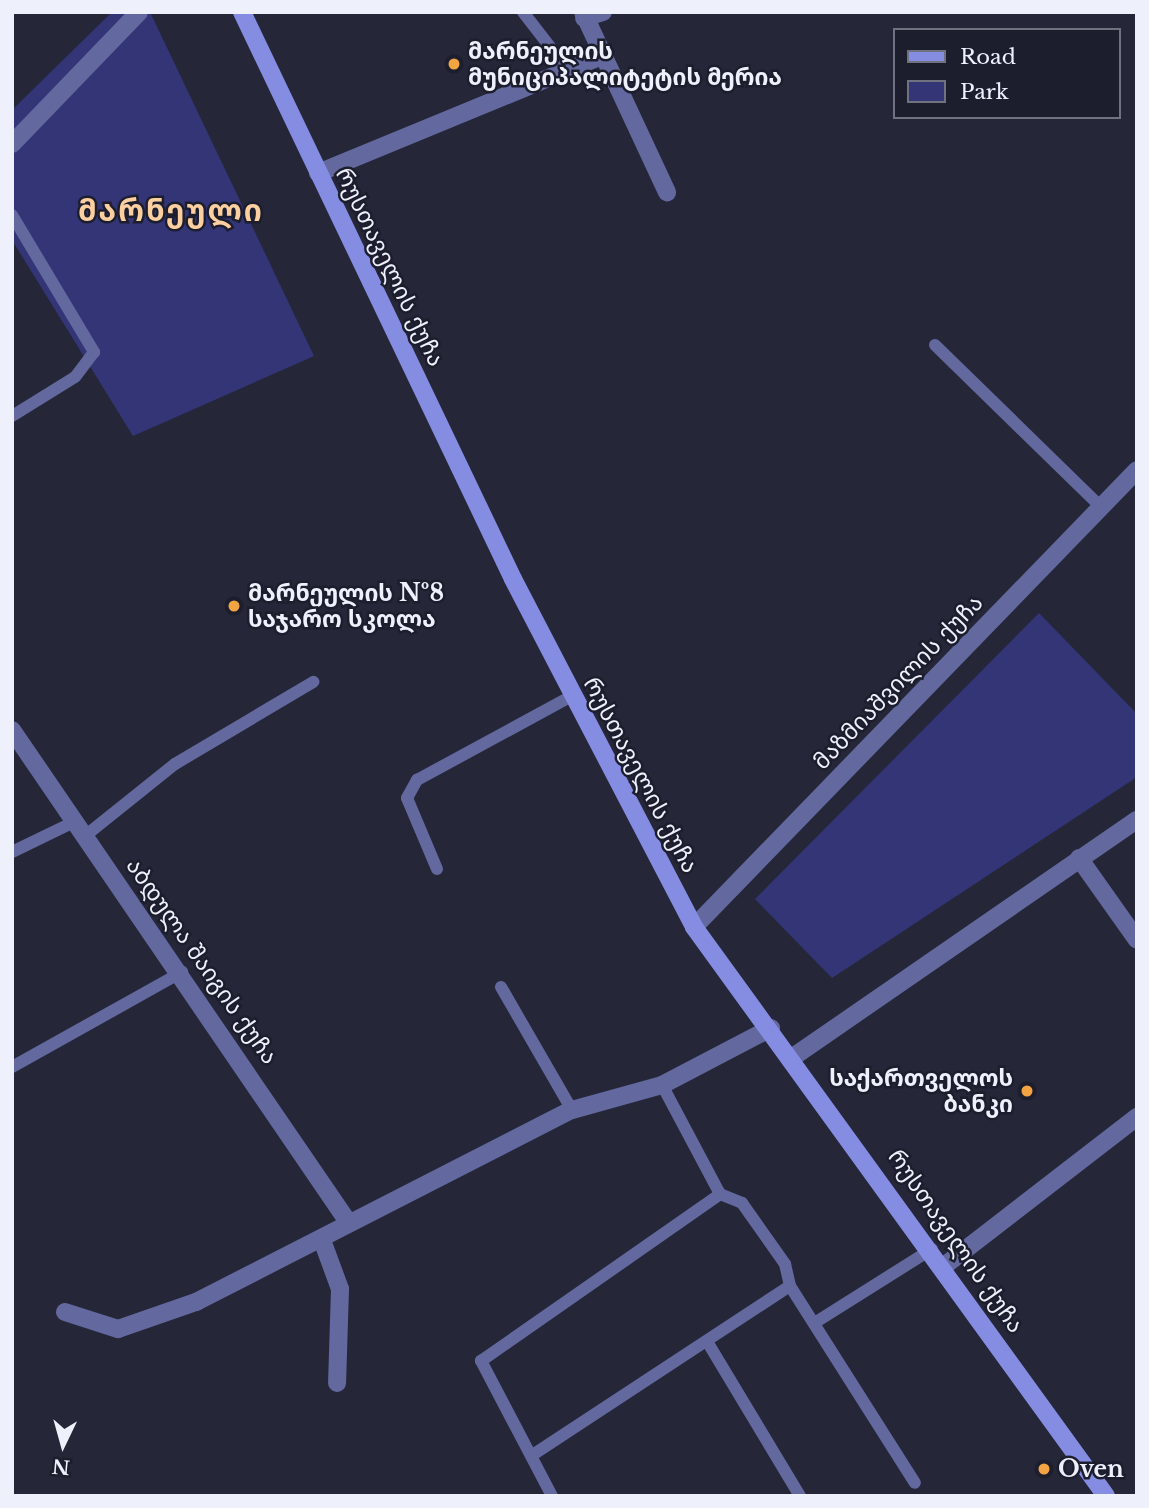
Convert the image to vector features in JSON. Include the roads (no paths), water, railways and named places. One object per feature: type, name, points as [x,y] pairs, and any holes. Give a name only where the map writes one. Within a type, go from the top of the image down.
[{"type":"main road","name":"რუსთაველის ქუჩა","points":[[242,12],[572,696],[694,927],[793,1057],[1106,1496]]},
{"type":"street","points":[[12,144],[139,12]]},
{"type":"street","points":[[603,12],[584,15],[667,191]]},
{"type":"street","points":[[318,173],[602,56]]},
{"type":"street","name":"მაზმიაშვილის ქუჩა","points":[[694,927],[1137,470]]},
{"type":"street","name":"აბდულა შაიგის ქუჩა","points":[[12,730],[79,829],[183,972],[348,1222]]},
{"type":"street","points":[[793,1057],[1137,820]]},
{"type":"street","points":[[1079,858],[1137,940]]},
{"type":"street","points":[[65,1312],[118,1329],[197,1302],[322,1240],[348,1222],[572,1110],[662,1085],[771,1028]]},
{"type":"street","points":[[944,1266],[1137,1117]]},
{"type":"street","points":[[322,1240],[340,1289],[337,1384]]},
{"type":"lane","points":[[523,12],[568,70]]},
{"type":"lane","points":[[12,215],[94,352],[75,377],[12,416]]},
{"type":"lane","points":[[935,345],[1102,508]]},
{"type":"lane","points":[[12,852],[79,829],[175,764],[313,682]]},
{"type":"lane","points":[[437,869],[407,798],[417,780],[572,696]]},
{"type":"lane","points":[[12,1067],[183,972]]},
{"type":"lane","points":[[501,987],[572,1110]]},
{"type":"lane","points":[[662,1085],[720,1194],[741,1203],[785,1264],[790,1286],[816,1322],[915,1483]]},
{"type":"lane","points":[[552,1496],[534,1454],[481,1361],[720,1194]]},
{"type":"lane","points":[[816,1322],[932,1249]]},
{"type":"lane","points":[[534,1454],[708,1343],[790,1286]]},
{"type":"lane","points":[[708,1343],[800,1496]]},
{"type":"place","name":"მარნეულის მუნიციპალიტეტის მერია","points":[[454,64]]},
{"type":"place","name":"მარნეულის №8 საჯარო სკოლა","points":[[234,606]]},
{"type":"place","name":"საქართველოს ბანკი","points":[[1027,1091]]},
{"type":"place","name":"Oven","points":[[1044,1469]]},
{"type":"district","name":"მარნეული","points":[[171,211]]}]
